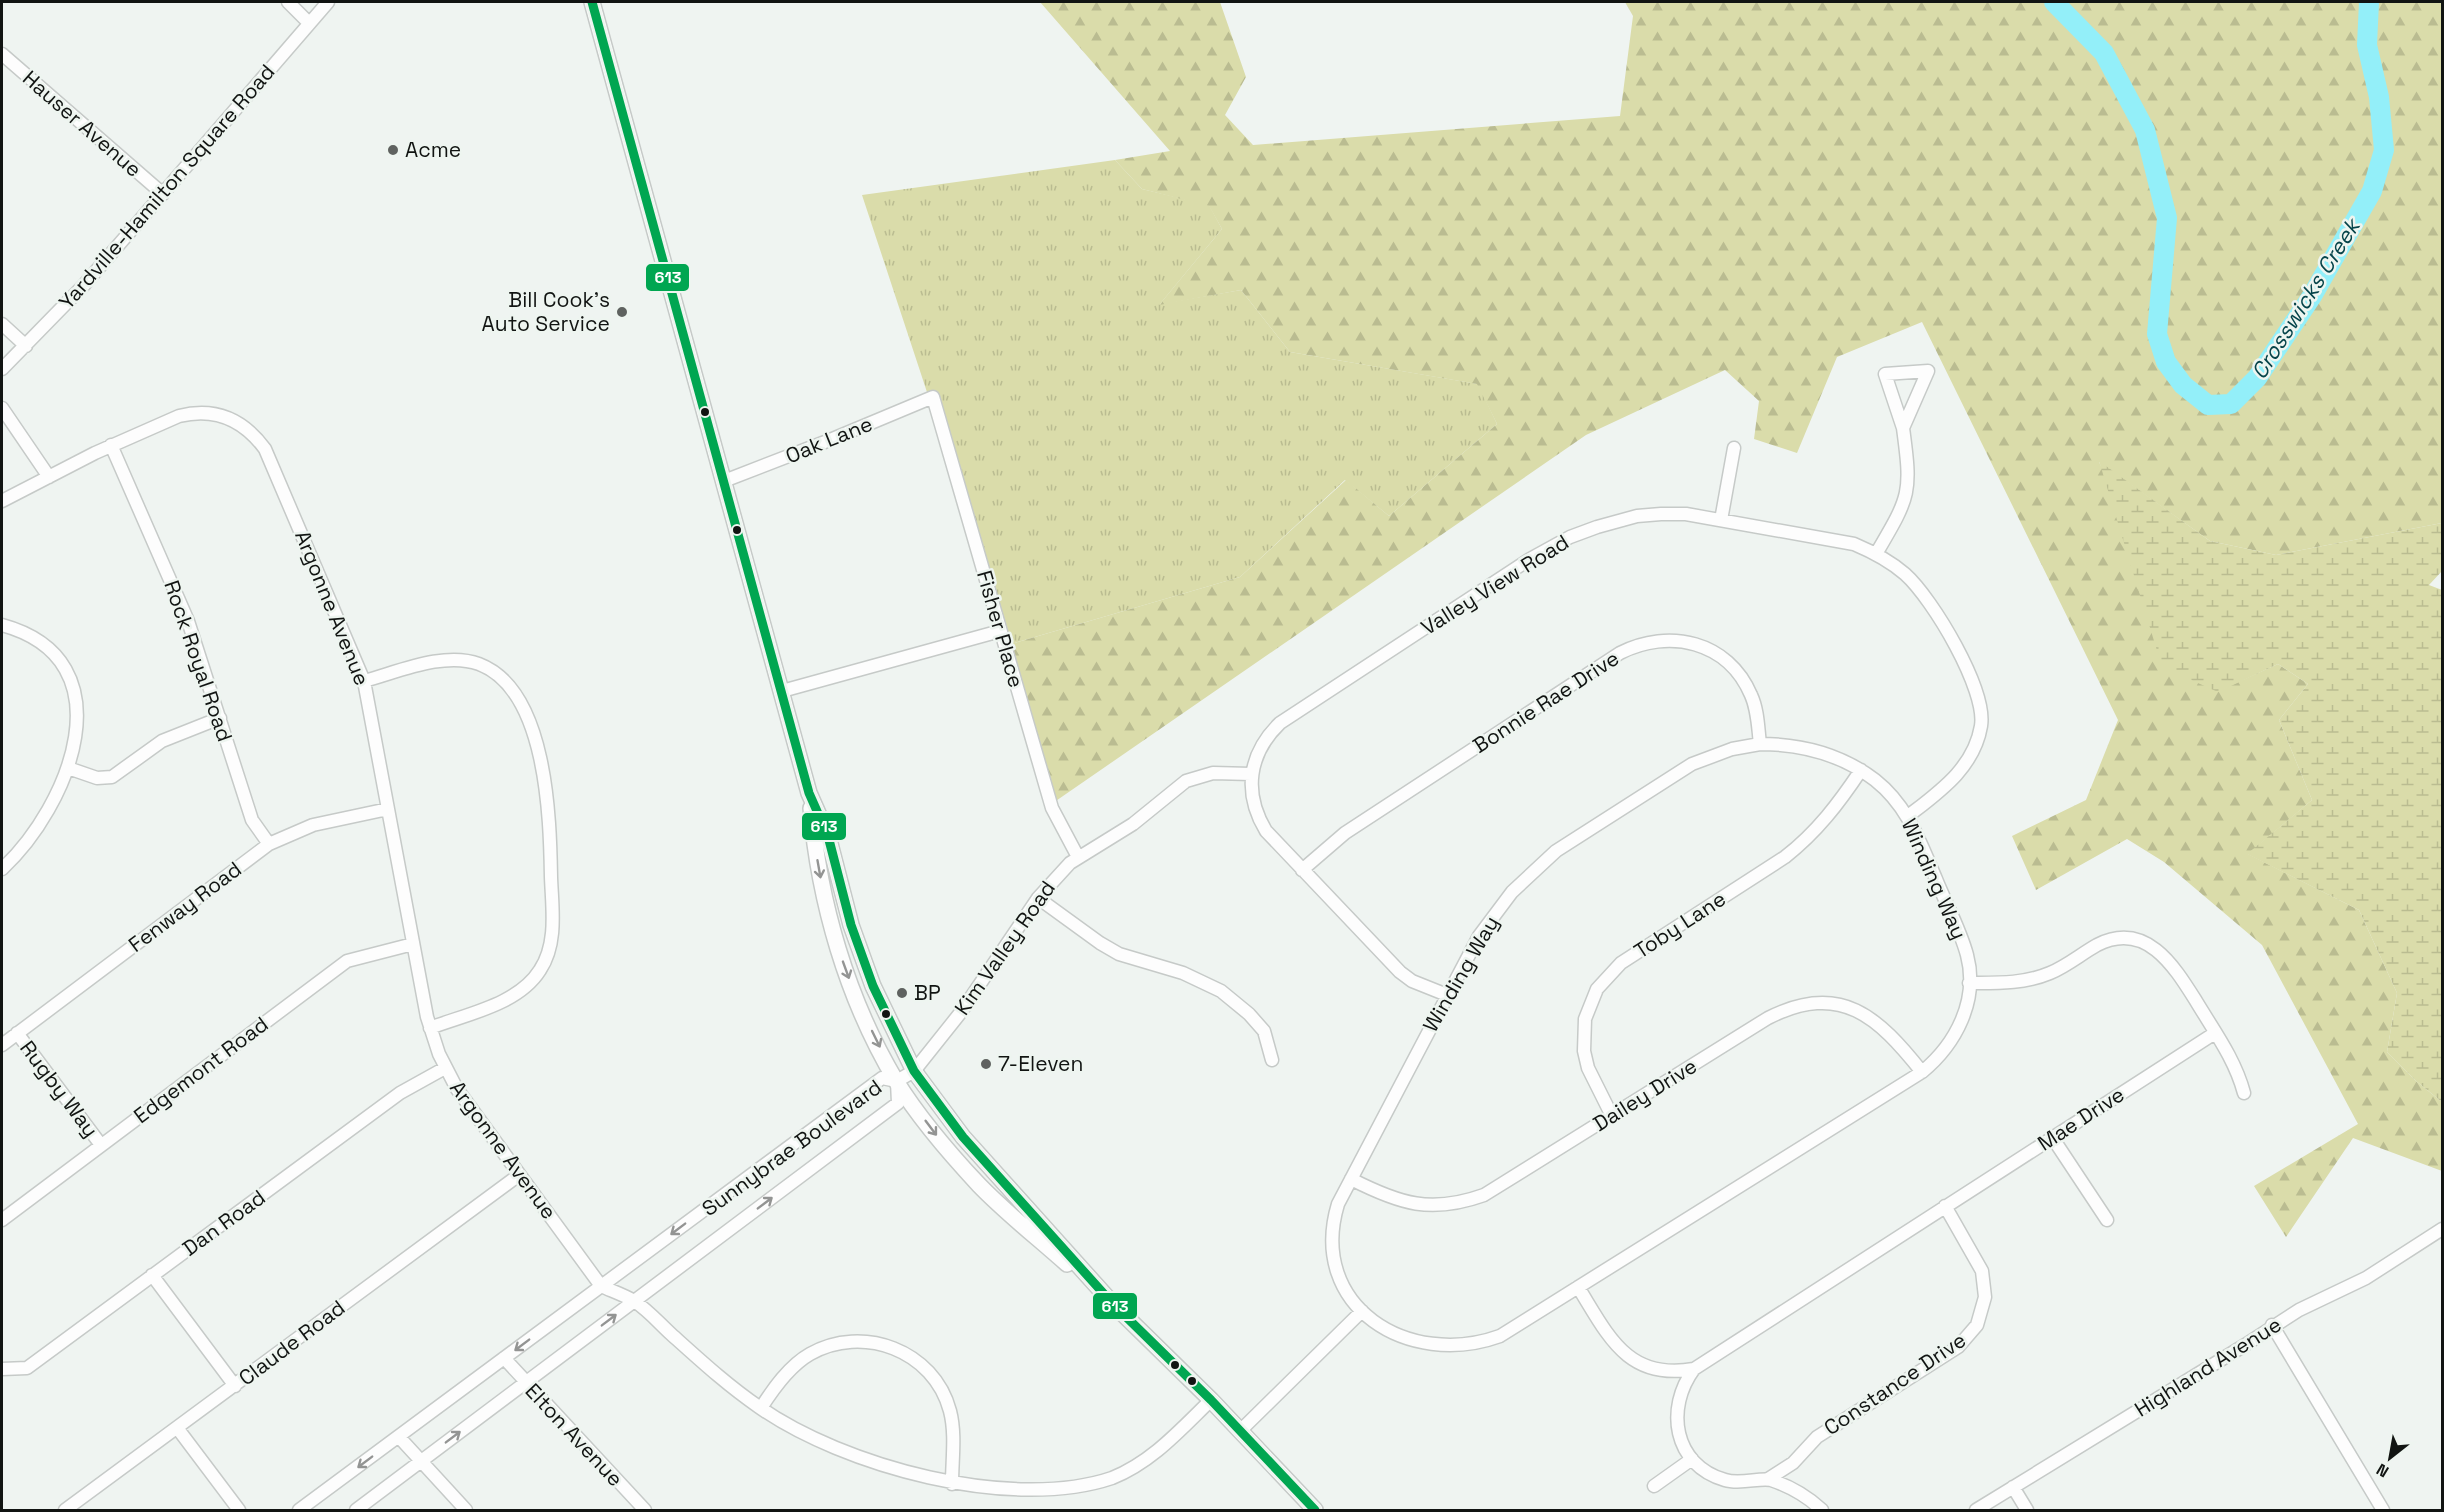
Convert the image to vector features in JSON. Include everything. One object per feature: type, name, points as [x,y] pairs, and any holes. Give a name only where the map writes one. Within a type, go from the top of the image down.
[{"type":"main road","points":[[592,2],[782,691],[809,793],[825,903],[856,997],[897,1081],[946,1148],[980,1186],[1113,1304],[1211,1400],[1315,1510]]},
{"type":"main road","points":[[809,793],[828,836],[851,925],[873,986],[914,1071],[963,1137],[1113,1304]]},
{"type":"main road","points":[[825,903],[844,899]]},
{"type":"main road","points":[[836,941],[851,925]]},
{"type":"street","points":[[288,2],[309,23]]},
{"type":"street","name":"Yardville-Hamilton Square Road","points":[[2,369],[68,303],[328,2]]},
{"type":"street","name":"Hauser Avenue","points":[[2,54],[163,194]]},
{"type":"street","points":[[2,324],[26,345]]},
{"type":"street","points":[[1876,554],[1904,506],[1909,475],[1903,428],[1886,374],[1928,371],[1903,428]]},
{"type":"street","name":"Oak Lane","points":[[724,481],[933,397]]},
{"type":"street","name":"Fisher Place","points":[[933,397],[1052,808],[1078,857]]},
{"type":"street","points":[[2,408],[50,477]]},
{"type":"street","name":"Argonne Avenue","points":[[2,501],[111,446],[179,416],[192,413],[220,414],[248,429],[265,449],[364,681],[430,1028],[445,1068],[468,1106],[601,1286],[634,1301],[719,1377],[788,1425],[849,1455],[914,1476],[952,1484],[1007,1490],[1050,1491],[1099,1482],[1131,1469],[1150,1457],[1211,1400]]},
{"type":"street","name":"Rock Royal Road","points":[[111,446],[188,621],[252,820],[269,844]]},
{"type":"street","points":[[1721,520],[1734,448]]},
{"type":"street","name":"Valley View Road","points":[[1447,995],[1412,981],[1400,972],[1266,831],[1258,819],[1252,797],[1251,774],[1261,745],[1280,723],[1544,550],[1597,527],[1637,516],[1686,514],[1835,539],[1876,554],[1905,574],[1932,606],[1975,684],[1982,712],[1977,742],[1960,772],[1947,786],[1908,816]]},
{"type":"street","points":[[2,625],[39,642],[52,654],[69,679],[75,695],[78,728],[68,768],[44,819],[28,841],[2,869]]},
{"type":"street","points":[[782,691],[1000,631]]},
{"type":"street","name":"Bonnie Rae Drive","points":[[1302,870],[1365,820],[1620,653],[1651,641],[1681,640],[1696,644],[1711,650],[1736,670],[1752,696],[1760,744]]},
{"type":"street","points":[[364,681],[453,659],[478,663],[490,669],[511,689],[523,711],[534,737],[547,788],[552,930],[551,944],[544,964],[532,982],[508,999],[430,1028]]},
{"type":"street","points":[[68,768],[97,778],[112,777],[162,741],[220,718]]},
{"type":"street","name":"Winding Way","points":[[1760,744],[1798,746],[1818,751],[1861,770],[1893,797],[1908,816],[1967,955],[1969,983],[1967,1003],[1956,1034],[1946,1049],[1922,1072],[1500,1336],[1463,1346],[1437,1346],[1412,1341],[1382,1327],[1362,1311],[1342,1283],[1332,1248],[1334,1218],[1447,995],[1494,914],[1535,869],[1556,851],[1692,764],[1732,748],[1760,744]]},
{"type":"street","name":"Toby Lane","points":[[1612,1116],[1588,1068],[1584,1051],[1585,1019],[1597,989],[1621,963],[1785,857],[1804,842],[1839,803],[1861,770]]},
{"type":"street","name":"Kim Valley Road","points":[[897,1081],[914,1071],[976,992],[1038,898],[1054,878],[1078,857],[1133,824],[1186,781],[1213,773],[1251,774]]},
{"type":"street","name":"Fenway Road","points":[[2,1045],[269,844],[313,825],[388,809]]},
{"type":"street","points":[[1038,898],[1119,954],[1184,973],[1221,991],[1249,1014],[1264,1031],[1272,1059]]},
{"type":"street","points":[[1969,983],[2012,983],[2031,980],[2055,971],[2099,944],[2123,939],[2136,940],[2162,952],[2171,962],[2233,1061],[2244,1093]]},
{"type":"street","name":"Edgemont Road","points":[[2,1220],[347,961],[413,944]]},
{"type":"street","name":"Dailey Drive","points":[[1352,1179],[1390,1198],[1411,1204],[1430,1206],[1466,1202],[1484,1195],[1768,1018],[1801,1005],[1836,1005],[1872,1018],[1893,1036],[1922,1072]]},
{"type":"street","name":"Rugby Way","points":[[17,1033],[101,1145]]},
{"type":"street","name":"Mae Drive","points":[[1694,1369],[2215,1033]]},
{"type":"street","name":"Dan Road","points":[[2,1369],[27,1368],[400,1093],[445,1068]]},
{"type":"street","name":"Sunnybrae Boulevard","points":[[299,1510],[882,1078],[897,1081],[898,1103],[356,1510]]},
{"type":"street","points":[[2052,1137],[2107,1220]]},
{"type":"street","name":"Claude Road","points":[[65,1510],[178,1429],[519,1174]]},
{"type":"street","name":"Constance Drive","points":[[1768,1479],[1793,1463],[1817,1437],[1958,1347],[1973,1330],[1982,1311],[1985,1297],[1983,1277],[1976,1257],[1945,1206]]},
{"type":"street","name":"Highland Avenue","points":[[1976,1510],[2245,1345],[2272,1325],[2366,1278],[2442,1229]]},
{"type":"street","points":[[152,1275],[235,1386]]},
{"type":"street","points":[[1578,1287],[1613,1342],[1625,1355],[1636,1362],[1658,1370],[1694,1369]]},
{"type":"street","points":[[1240,1431],[1362,1311]]},
{"type":"street","points":[[2272,1325],[2383,1510]]},
{"type":"street","points":[[761,1408],[785,1375],[801,1360],[825,1347],[855,1341],[874,1342],[893,1348],[926,1369],[944,1395],[953,1426],[952,1484]]},
{"type":"street","name":"Elton Avenue","points":[[504,1358],[645,1510]]},
{"type":"street","points":[[1694,1369],[1685,1381],[1677,1407],[1679,1435],[1692,1459],[1707,1472],[1726,1480],[1747,1483],[1768,1479],[1798,1493],[1822,1510]]},
{"type":"street","points":[[178,1429],[239,1510]]},
{"type":"street","points":[[399,1437],[466,1510]]},
{"type":"street","points":[[1654,1486],[1692,1459]]},
{"type":"street","points":[[2013,1487],[2027,1510]]},
{"type":"green space","points":[[1040,2],[1220,2],[1246,77],[1225,115],[1253,145],[1620,116],[1633,16],[1625,2],[2442,2],[2442,523],[2276,555],[2210,541],[2099,462],[2218,691],[2278,664],[2308,684],[2279,720],[2312,800],[2248,854],[2359,910],[2397,993],[2387,1052],[2416,1081],[2442,1102],[2442,1171],[2353,1138],[2286,1237],[2254,1186],[2358,1124],[2262,945],[2164,862],[2127,839],[2036,890],[2012,836],[2086,800],[2118,720],[1922,322],[1837,357],[1797,453],[1754,439],[1759,401],[1725,370],[1586,435],[1050,805],[1004,646],[1240,577],[1346,480],[1389,516],[1497,424],[1477,384],[1290,352],[1241,290],[1159,305],[1222,229],[1209,206],[1142,189],[1115,160],[1170,151]]},
{"type":"green space","points":[[1115,160],[1142,189],[1209,205],[1222,229],[1160,304],[1241,290],[1290,352],[1478,384],[1497,424],[1389,516],[1345,480],[1240,577],[1004,646],[952,468],[862,195]]},
{"type":"green space","points":[[2099,461],[2210,541],[2276,555],[2442,523],[2442,571],[2429,585],[2442,590],[2442,1102],[2416,1081],[2387,1052],[2397,993],[2359,910],[2247,854],[2312,800],[2279,720],[2308,684],[2278,664],[2218,692],[2162,667]]},
{"type":"waterway","name":"Crosswicks Creek","points":[[2054,2],[2104,53],[2145,130],[2167,218],[2157,334],[2166,362],[2183,385],[2208,405],[2231,404],[2257,378],[2312,296],[2372,191],[2384,150],[2379,97],[2367,45],[2369,2]]},
{"type":"transit line","name":"613","points":[[592,2],[809,793],[828,836],[851,925],[873,986],[914,1071],[963,1137],[1113,1304],[1211,1400],[1315,1510]]},
{"type":"place","name":"Acme","points":[[393,150]]},
{"type":"place","name":"Bill Cook's Auto Service","points":[[622,312]]},
{"type":"place","name":"BP","points":[[902,993]]},
{"type":"place","name":"7-Eleven","points":[[986,1064]]}]
